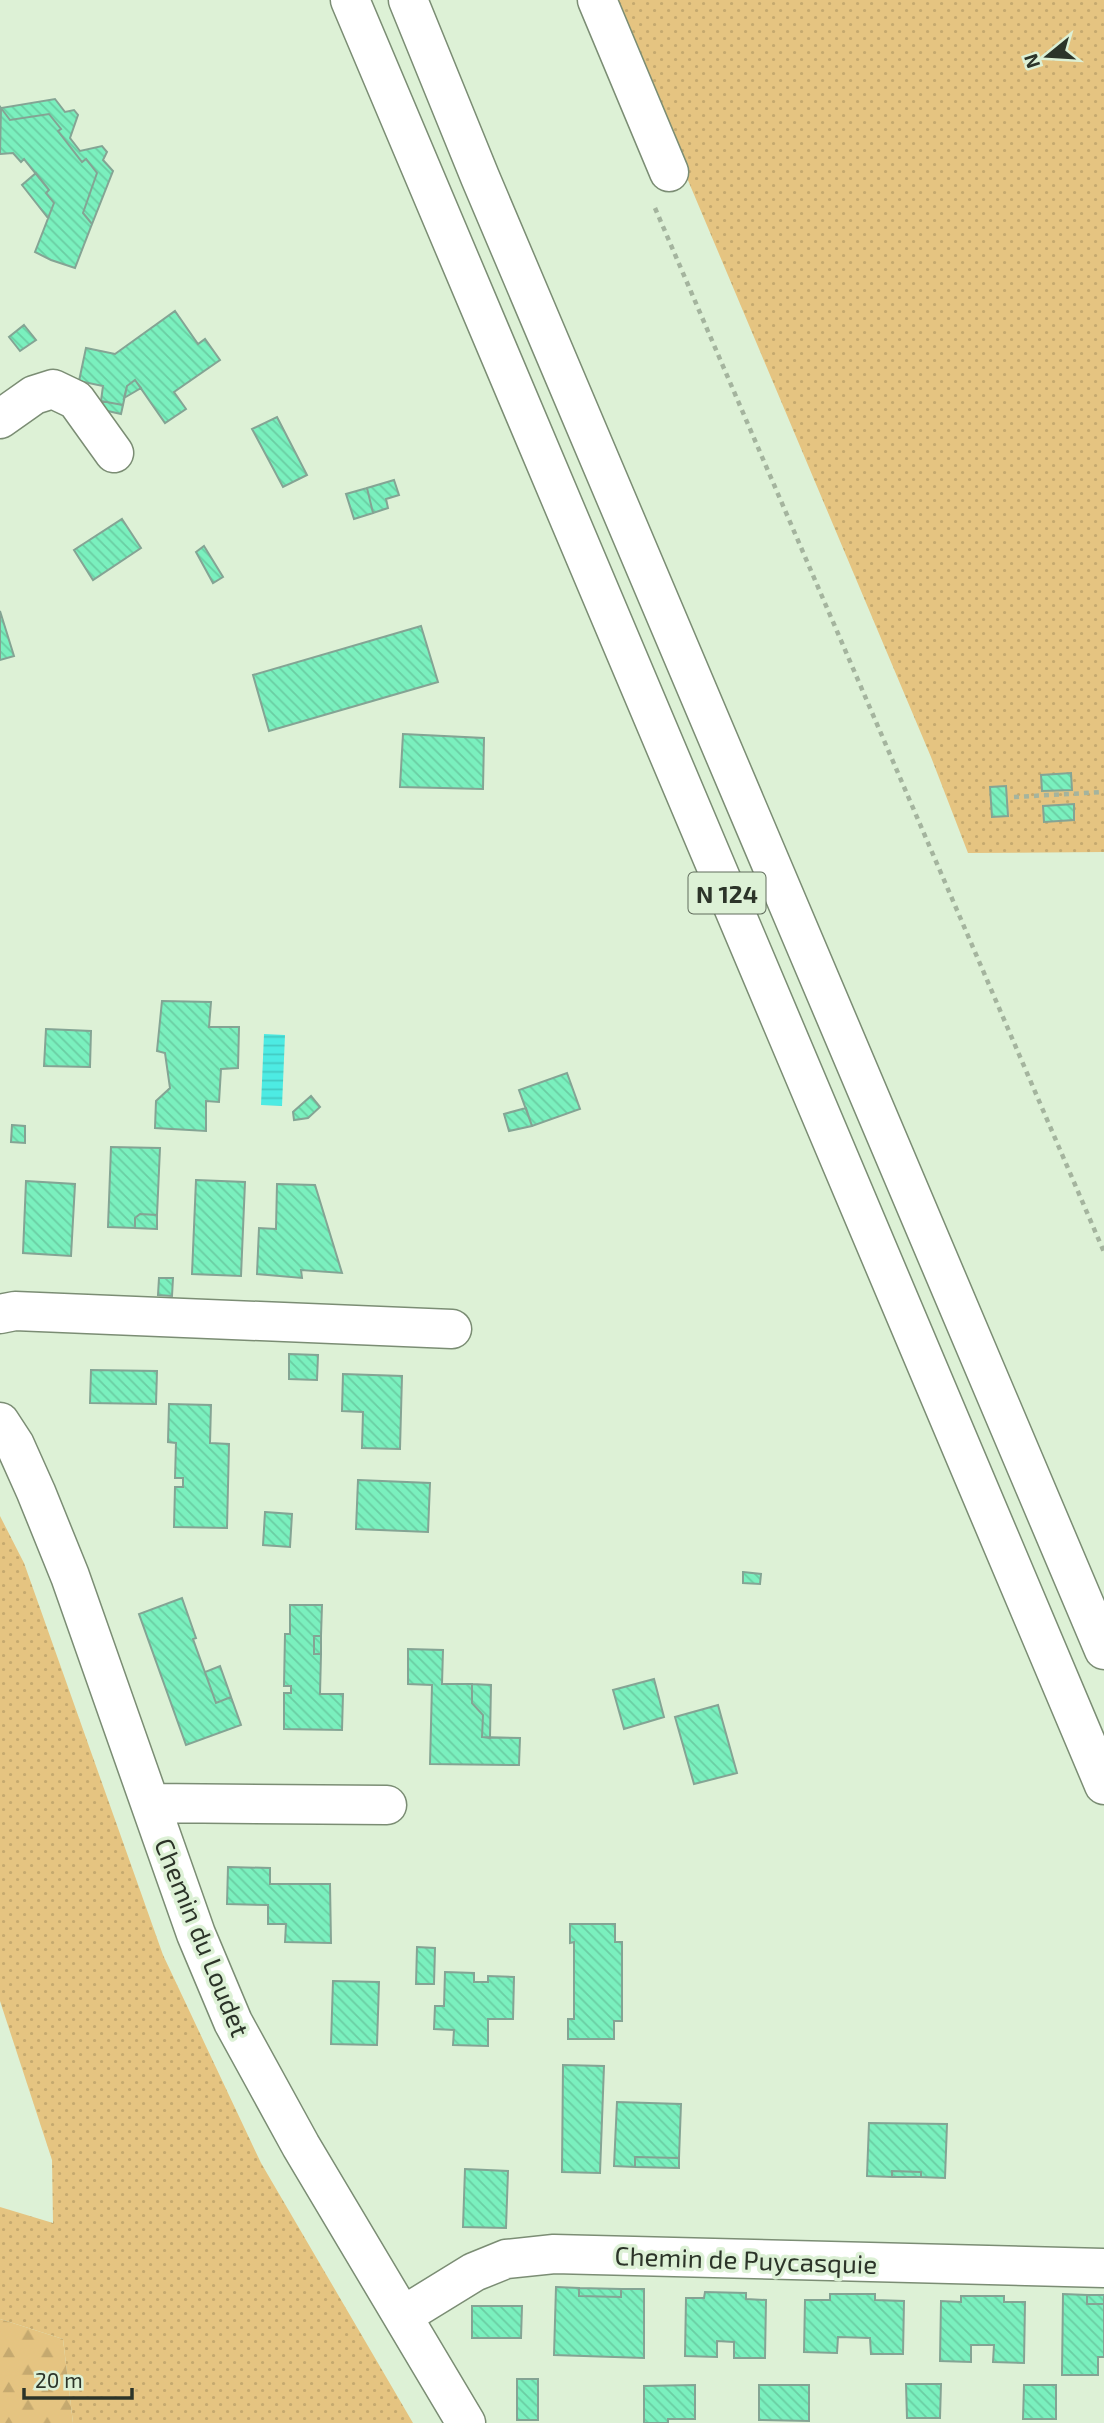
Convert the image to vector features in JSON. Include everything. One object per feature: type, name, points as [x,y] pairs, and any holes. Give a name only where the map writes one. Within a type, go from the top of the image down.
[{"type":"main road","name":"N 124","points":[[350,0],[1104,1785]]},
{"type":"main road","name":"N 124","points":[[408,0],[480,177],[1104,1650]]},
{"type":"main road","points":[[597,0],[662,188]]},
{"type":"main road","points":[[0,419],[34,395],[53,389],[76,400],[114,453]]},
{"type":"main road","points":[[0,1314],[15,1311],[452,1329]]},
{"type":"main road","name":"Chemin du Loudet","points":[[0,1422],[26,1468],[70,1576],[196,1934],[233,2022],[301,2146],[466,2423]]},
{"type":"main road","points":[[150,1802],[387,1805]]},
{"type":"main road","name":"Chemin de Puycasquie","points":[[404,2315],[474,2272],[506,2259],[554,2254],[1104,2268]]},
{"type":"path","points":[[662,188],[1104,1252]]},
{"type":"path","points":[[1014,797],[1104,792]]},
{"type":"green space","points":[[612,0],[1104,0],[1104,852],[968,853],[931,757]]},
{"type":"green space","points":[[0,1516],[24,1563],[163,1955],[261,2163],[413,2423],[73,2423],[63,2339],[0,2319],[0,2207],[53,2223],[52,2160],[0,2001]]},
{"type":"green space","points":[[0,2319],[63,2339],[73,2423],[0,2423]]},
{"type":"water","points":[[264,1034],[285,1035],[282,1106],[261,1105]]},
{"type":"building","points":[[55,99],[65,112],[74,110],[78,115],[70,138],[80,151],[102,146],[107,152],[103,160],[113,171],[92,224],[83,213],[97,173],[86,159],[82,162],[58,131],[61,129],[49,114],[10,120],[1,108]]},
{"type":"building","points":[[1,108],[10,120],[49,114],[61,129],[58,131],[82,162],[86,159],[97,173],[83,213],[92,224],[75,268],[35,252],[54,203],[46,193],[49,190],[24,159],[21,162],[13,153],[0,154]]},
{"type":"building","points":[[36,173],[49,190],[46,193],[54,203],[48,218],[22,185]]},
{"type":"building","points":[[175,311],[198,344],[205,339],[220,360],[174,392],[186,409],[165,423],[135,380],[127,386],[123,405],[101,401],[103,386],[79,381],[86,348],[115,354]]},
{"type":"building","points":[[24,325],[36,340],[20,351],[9,337]]},
{"type":"building","points":[[135,380],[141,388],[124,398],[127,386]]},
{"type":"building","points":[[101,401],[123,405],[121,414],[99,409]]},
{"type":"building","points":[[277,417],[307,475],[283,487],[252,429]]},
{"type":"building","points":[[394,480],[399,495],[386,499],[388,508],[373,513],[367,488]]},
{"type":"building","points":[[367,488],[373,513],[354,519],[346,494]]},
{"type":"building","points":[[122,519],[141,548],[93,580],[74,550]]},
{"type":"building","points":[[204,546],[223,577],[213,583],[196,552]]},
{"type":"building","points":[[0,611],[14,656],[0,660]]},
{"type":"building","points":[[421,626],[438,682],[269,731],[253,675]]},
{"type":"building","points":[[403,734],[484,738],[483,789],[400,787]]},
{"type":"building","points":[[1071,773],[1072,790],[1042,791],[1041,775]]},
{"type":"building","points":[[1006,786],[1008,816],[992,817],[990,787]]},
{"type":"building","points":[[1074,804],[1074,820],[1044,822],[1043,806]]},
{"type":"building","points":[[162,1001],[211,1002],[209,1027],[239,1027],[238,1068],[221,1069],[219,1102],[206,1101],[206,1131],[155,1128],[156,1101],[170,1088],[165,1053],[157,1051]]},
{"type":"building","points":[[46,1029],[91,1031],[90,1067],[44,1066]]},
{"type":"building","points":[[567,1073],[580,1109],[532,1126],[519,1090]]},
{"type":"building","points":[[311,1096],[320,1107],[308,1118],[294,1120],[293,1112]]},
{"type":"building","points":[[526,1108],[532,1126],[509,1131],[504,1114]]},
{"type":"building","points":[[12,1125],[25,1126],[25,1143],[11,1142]]},
{"type":"building","points":[[111,1147],[160,1148],[157,1215],[140,1214],[135,1218],[135,1228],[108,1227]]},
{"type":"building","points":[[196,1180],[245,1182],[241,1276],[192,1274]]},
{"type":"building","points":[[26,1181],[75,1184],[71,1256],[23,1253]]},
{"type":"building","points":[[277,1184],[315,1185],[342,1273],[301,1270],[302,1278],[257,1274],[259,1228],[276,1229]]},
{"type":"building","points":[[140,1214],[157,1215],[157,1229],[135,1228],[135,1218]]},
{"type":"building","points":[[159,1278],[173,1278],[172,1296],[158,1295]]},
{"type":"building","points":[[289,1354],[318,1355],[317,1380],[289,1379]]},
{"type":"building","points":[[91,1370],[157,1371],[156,1404],[90,1403]]},
{"type":"building","points":[[343,1374],[402,1376],[400,1449],[362,1448],[363,1412],[342,1411]]},
{"type":"building","points":[[169,1404],[211,1405],[210,1443],[229,1444],[227,1528],[174,1527],[175,1487],[183,1487],[183,1478],[175,1478],[176,1443],[168,1442]]},
{"type":"building","points":[[358,1480],[430,1483],[428,1532],[356,1529]]},
{"type":"building","points":[[265,1512],[292,1514],[290,1547],[263,1545]]},
{"type":"building","points":[[743,1572],[761,1574],[760,1584],[743,1583]]},
{"type":"building","points":[[182,1598],[196,1638],[193,1639],[216,1703],[231,1697],[241,1725],[186,1745],[139,1614]]},
{"type":"building","points":[[290,1605],[322,1605],[321,1636],[314,1636],[314,1654],[321,1654],[320,1694],[343,1694],[342,1730],[284,1729],[284,1693],[291,1693],[291,1686],[284,1686],[285,1634],[290,1634]]},
{"type":"building","points":[[314,1636],[321,1636],[321,1654],[314,1654]]},
{"type":"building","points":[[408,1649],[443,1650],[442,1684],[472,1684],[472,1703],[483,1715],[482,1737],[520,1738],[519,1765],[430,1764],[432,1685],[408,1684]]},
{"type":"building","points":[[220,1666],[231,1697],[216,1703],[205,1672]]},
{"type":"building","points":[[654,1679],[664,1717],[624,1729],[613,1690]]},
{"type":"building","points":[[472,1684],[491,1685],[490,1738],[482,1737],[483,1715],[472,1703]]},
{"type":"building","points":[[718,1705],[737,1773],[694,1784],[675,1717]]},
{"type":"building","points":[[228,1867],[270,1868],[270,1884],[330,1884],[331,1943],[285,1942],[286,1924],[268,1924],[268,1905],[227,1904]]},
{"type":"building","points":[[570,1924],[615,1924],[615,1942],[622,1942],[622,2021],[614,2021],[614,2039],[568,2039],[568,2019],[574,2019],[574,1942],[570,1943]]},
{"type":"building","points":[[417,1947],[435,1948],[434,1984],[416,1984]]},
{"type":"building","points":[[445,1972],[474,1973],[474,1982],[488,1982],[488,1976],[514,1977],[513,2019],[488,2019],[488,2046],[453,2045],[454,2030],[434,2029],[435,2006],[444,2006]]},
{"type":"building","points":[[333,1981],[379,1982],[377,2045],[331,2044]]},
{"type":"building","points":[[563,2065],[604,2066],[600,2173],[562,2172]]},
{"type":"building","points":[[617,2102],[681,2104],[679,2158],[635,2157],[635,2167],[614,2166]]},
{"type":"building","points":[[869,2123],[947,2124],[945,2178],[921,2177],[921,2172],[892,2171],[892,2177],[867,2176]]},
{"type":"building","points":[[635,2157],[679,2158],[679,2168],[635,2167]]},
{"type":"building","points":[[465,2169],[508,2171],[506,2228],[463,2227]]},
{"type":"building","points":[[892,2171],[921,2172],[921,2177],[892,2177]]},
{"type":"building","points":[[556,2287],[579,2288],[579,2296],[621,2297],[621,2289],[644,2289],[644,2358],[554,2355]]},
{"type":"building","points":[[579,2288],[621,2289],[621,2297],[579,2296]]},
{"type":"building","points":[[705,2292],[746,2293],[746,2299],[766,2300],[765,2358],[734,2358],[734,2342],[717,2341],[717,2357],[685,2356],[686,2298],[704,2298]]},
{"type":"building","points":[[830,2294],[875,2294],[875,2300],[904,2301],[903,2354],[871,2354],[870,2338],[838,2337],[837,2353],[804,2352],[805,2300],[830,2300]]},
{"type":"building","points":[[1063,2294],[1087,2295],[1087,2304],[1104,2304],[1104,2357],[1098,2357],[1098,2375],[1062,2375]]},
{"type":"building","points":[[1087,2295],[1104,2295],[1104,2304],[1087,2304]]},
{"type":"building","points":[[961,2296],[1004,2296],[1004,2302],[1025,2302],[1024,2363],[993,2362],[994,2345],[971,2345],[971,2362],[940,2361],[941,2301],[961,2302]]},
{"type":"building","points":[[472,2306],[522,2306],[521,2338],[472,2338]]},
{"type":"building","points":[[517,2379],[538,2379],[538,2420],[517,2420]]},
{"type":"building","points":[[906,2384],[941,2384],[940,2418],[907,2418]]},
{"type":"building","points":[[695,2385],[695,2419],[668,2419],[668,2423],[644,2423],[644,2386]]},
{"type":"building","points":[[759,2385],[809,2385],[809,2421],[759,2420]]},
{"type":"building","points":[[1024,2385],[1056,2385],[1056,2419],[1023,2419]]}]
